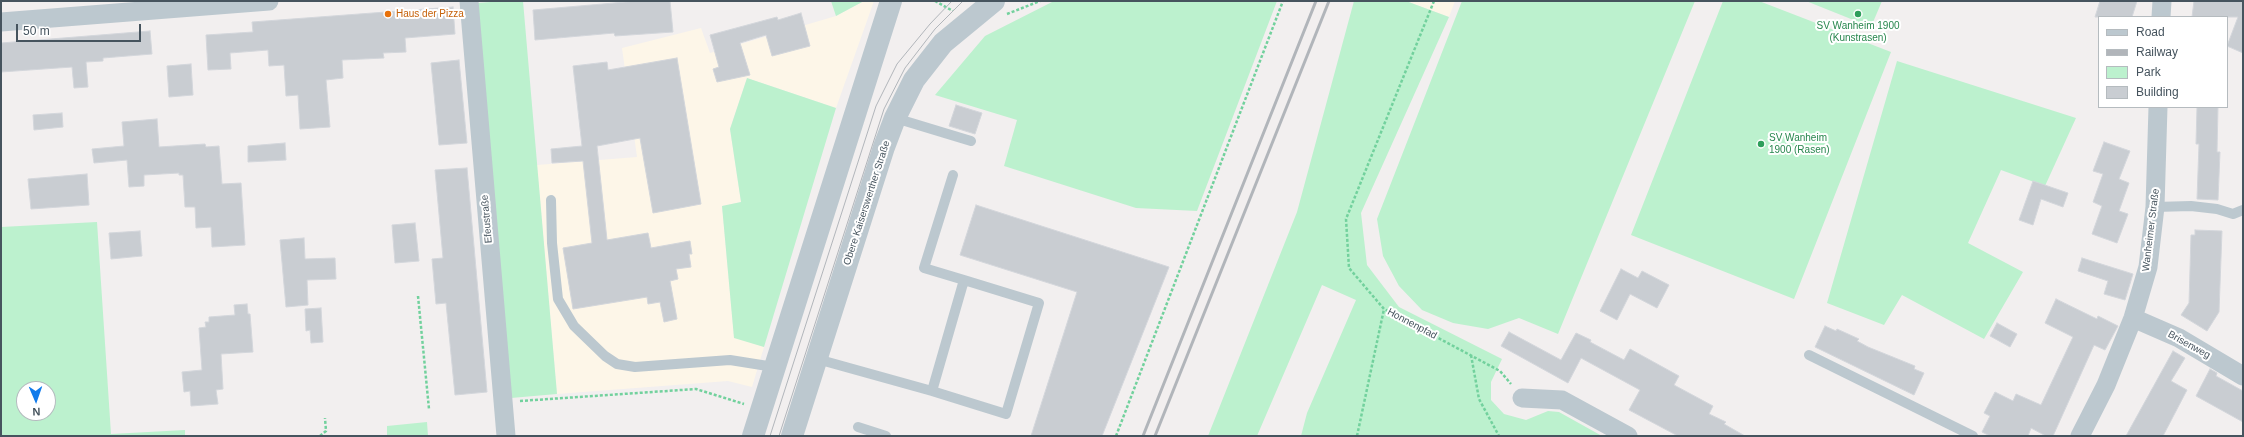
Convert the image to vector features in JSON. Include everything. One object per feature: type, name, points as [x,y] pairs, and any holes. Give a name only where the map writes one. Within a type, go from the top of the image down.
[{"type":"street","points":[[1,22],[261,1]]},
{"type":"street","name":"Efeustraße","points":[[469,1],[506,436]]},
{"type":"street","points":[[753,436],[891,1]]},
{"type":"street","name":"Obere Kaiserswerther Straße","points":[[792,436],[884,147],[895,118],[914,80],[943,43],[994,1]]},
{"type":"street","points":[[2161,16],[2162,1]]},
{"type":"street","name":"Wanheimer Straße","points":[[2080,436],[2106,385],[2133,318],[2148,267],[2155,207],[2158,108]]},
{"type":"street","name":"Brisenweg","points":[[2133,318],[2179,338],[2243,376]]},
{"type":"street","points":[[1522,398],[1562,400],[1628,436]]},
{"type":"lane","points":[[895,118],[971,141]]},
{"type":"lane","points":[[817,359],[932,391],[1006,414],[1039,303],[924,268],[953,175]]},
{"type":"lane","points":[[551,200],[552,243],[558,299],[574,326],[605,356],[617,364],[635,367],[730,360],[774,367]]},
{"type":"lane","points":[[2155,207],[2191,206],[2217,208],[2233,214],[2243,210]]},
{"type":"lane","points":[[932,391],[964,280]]},
{"type":"lane","points":[[1809,355],[1973,436]]},
{"type":"lane","points":[[858,427],[886,436]]},
{"type":"path","points":[[1116,436],[1283,1]]},
{"type":"path","name":"Honnenpfad","points":[[1434,1],[1346,219],[1349,268],[1384,309],[1500,371],[1522,398]]},
{"type":"path","points":[[418,296],[428,409]]},
{"type":"path","points":[[1358,436],[1384,309]]},
{"type":"path","points":[[1471,355],[1479,399],[1499,436]]},
{"type":"path","points":[[503,402],[696,389],[762,409]]},
{"type":"path","points":[[320,436],[326,431],[325,418]]},
{"type":"shaded area","points":[[864,1],[874,1],[836,108],[747,78],[730,129],[741,202],[722,206],[734,337],[764,347],[752,387],[728,381],[557,394],[537,165],[637,157],[622,48],[701,28],[710,53],[836,16]]},
{"type":"shaded area","points":[[1406,1],[1455,1],[1449,17]]},
{"type":"green space","points":[[523,1],[557,394],[511,398],[477,3]]},
{"type":"green space","points":[[831,1],[864,1],[836,16]]},
{"type":"green space","points":[[1054,1],[1277,1],[1197,211],[1136,208],[1004,166],[1017,120],[935,95],[985,36]]},
{"type":"green space","points":[[1354,1],[1406,1],[1449,17],[1361,213],[1367,265],[1399,307],[1502,359],[1491,382],[1491,400],[1504,414],[1526,420],[1548,411],[1559,412],[1602,436],[1301,436],[1307,413],[1356,300],[1322,285],[1257,436],[1208,436],[1297,212]]},
{"type":"green space","points":[[1462,1],[1695,1],[1558,334],[1519,318],[1488,329],[1453,323],[1422,310],[1399,286],[1383,256],[1377,219]]},
{"type":"green space","name":"SV Wanheim 1900 (Rasen)","points":[[1723,1],[1759,1],[1891,52],[1794,299],[1631,235]]},
{"type":"green space","name":"SV Wanheim 1900 (Kunstrasen)","points":[[1806,1],[1882,1],[1871,27]]},
{"type":"green space","points":[[1897,61],[2076,118],[2045,186],[2001,170],[1968,243],[2023,272],[1984,339],[1902,295],[1884,325],[1827,303]]},
{"type":"green space","points":[[747,78],[836,108],[764,347],[734,338],[722,206],[741,202],[730,129]]},
{"type":"green space","points":[[97,222],[111,434],[185,430],[185,436],[1,436],[1,227]]},
{"type":"green space","points":[[427,422],[428,436],[387,436],[387,426]]},
{"type":"building","points":[[637,1],[670,1],[673,32],[615,36],[614,33],[535,40],[533,10]]},
{"type":"building","points":[[2100,1],[2137,1],[2132,16],[2095,17]]},
{"type":"building","points":[[2194,1],[2243,1],[2243,53],[2228,46],[2238,17],[2192,16]]},
{"type":"building","points":[[453,7],[455,34],[405,38],[406,52],[383,53],[384,58],[342,60],[343,78],[326,80],[330,127],[300,129],[298,95],[286,96],[284,65],[269,66],[268,50],[230,53],[231,69],[208,70],[206,35],[253,32],[252,22]]},
{"type":"building","points":[[801,13],[810,46],[772,56],[766,35],[740,43],[750,75],[717,82],[713,69],[719,67],[710,35],[777,17],[778,20]]},
{"type":"building","points":[[150,31],[152,54],[103,58],[103,61],[86,62],[88,87],[74,88],[72,67],[1,72],[1,43]]},
{"type":"building","points":[[677,58],[701,204],[653,213],[640,138],[597,146],[607,240],[648,233],[651,248],[690,241],[692,254],[689,254],[691,267],[676,269],[678,279],[670,281],[677,319],[664,322],[660,302],[648,304],[647,297],[573,309],[563,248],[592,243],[583,161],[552,163],[551,149],[582,146],[573,66],[607,62],[608,70]]},
{"type":"building","points":[[459,60],[467,143],[439,145],[431,63]]},
{"type":"building","points":[[191,64],[193,95],[169,97],[167,66]]},
{"type":"building","points":[[956,105],[982,113],[975,134],[949,126]]},
{"type":"building","points":[[2197,108],[2218,108],[2217,152],[2220,152],[2218,200],[2197,199],[2199,144],[2196,144]]},
{"type":"building","points":[[62,113],[63,127],[34,130],[33,115]]},
{"type":"building","points":[[157,119],[159,147],[205,144],[206,147],[219,146],[222,184],[241,183],[245,245],[212,247],[211,227],[196,228],[195,207],[185,207],[183,175],[179,175],[179,173],[144,175],[144,186],[129,187],[127,160],[94,163],[92,149],[124,146],[122,122]]},
{"type":"building","points":[[2104,142],[2130,151],[2119,179],[2129,183],[2119,211],[2128,214],[2117,243],[2092,234],[2102,206],[2093,202],[2103,174],[2093,171]]},
{"type":"building","points":[[285,143],[286,160],[248,162],[248,146]]},
{"type":"building","points":[[467,168],[487,392],[455,395],[446,303],[436,304],[432,259],[443,258],[435,170]]},
{"type":"building","points":[[87,174],[89,205],[31,209],[28,179]]},
{"type":"building","points":[[2033,181],[2068,193],[2063,207],[2041,199],[2033,225],[2019,220]]},
{"type":"building","points":[[976,205],[1169,267],[1102,436],[1031,436],[1077,292],[960,255]]},
{"type":"building","points":[[415,223],[419,261],[395,263],[392,225]]},
{"type":"building","points":[[2195,230],[2222,231],[2219,312],[2207,331],[2181,315],[2189,303],[2191,235],[2195,235]]},
{"type":"building","points":[[140,231],[142,256],[111,259],[109,233]]},
{"type":"building","points":[[304,238],[305,259],[335,258],[336,279],[307,280],[308,305],[286,307],[280,240]]},
{"type":"building","points":[[2082,258],[2133,274],[2125,300],[2104,294],[2108,281],[2078,271]]},
{"type":"building","points":[[1621,269],[1638,278],[1642,271],[1669,285],[1657,308],[1630,294],[1617,320],[1600,311]]},
{"type":"building","points":[[2056,299],[2097,319],[2098,316],[2118,326],[2105,350],[2094,345],[2053,436],[2046,436],[2031,428],[2028,436],[1990,436],[1982,432],[1990,416],[1984,413],[1995,392],[2013,401],[2016,394],[2041,405],[2073,337],[2045,323]]},
{"type":"building","points":[[247,304],[248,314],[250,314],[253,352],[221,354],[223,389],[216,390],[218,404],[191,406],[190,391],[184,392],[182,372],[202,370],[199,328],[206,327],[205,322],[209,322],[209,317],[235,315],[234,305]]},
{"type":"building","points":[[321,308],[323,342],[311,343],[310,330],[306,331],[305,309]]},
{"type":"building","points":[[1997,323],[2017,334],[2010,347],[1990,336]]},
{"type":"building","points":[[1825,326],[1836,331],[1837,329],[1859,339],[1857,341],[1868,347],[1915,366],[1914,369],[1924,373],[1914,395],[1815,347]]},
{"type":"building","points":[[1509,332],[1561,360],[1576,333],[1591,340],[1590,342],[1624,360],[1630,349],[1679,376],[1674,385],[1713,406],[1709,414],[1726,422],[1724,424],[1745,436],[1678,436],[1629,410],[1640,390],[1581,358],[1568,383],[1501,346]]},
{"type":"building","points":[[2173,351],[2185,358],[2171,381],[2187,390],[2163,436],[2126,436]]},
{"type":"building","points":[[2210,369],[2217,373],[2216,376],[2243,391],[2243,422],[2196,396]]},
{"type":"tram line","points":[[770,436],[876,106],[897,64],[930,24],[952,1]]},
{"type":"tram line","points":[[779,436],[884,109],[905,68],[935,29],[963,1]]},
{"type":"railway","points":[[1143,436],[1316,1]]},
{"type":"railway","points":[[1155,436],[1329,1]]},
{"type":"place","name":"Haus der Pizza","points":[[388,14]]},
{"type":"place","name":"SV Wanheim 1900 (Kunstrasen)","points":[[1858,14]]},
{"type":"place","name":"SV Wanheim 1900 (Rasen)","points":[[1761,144]]}]
